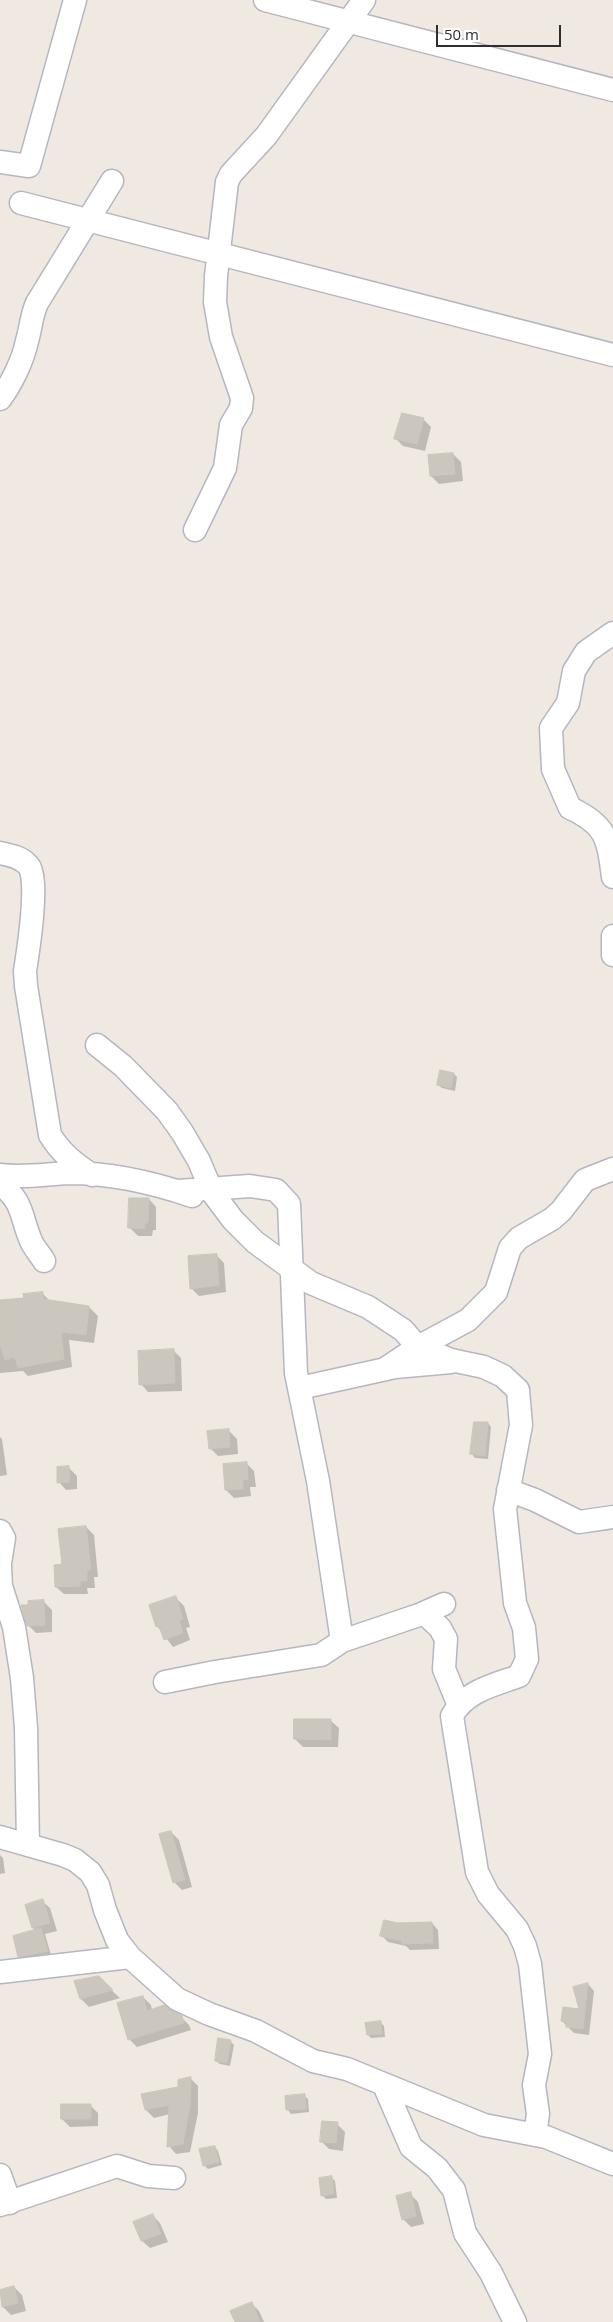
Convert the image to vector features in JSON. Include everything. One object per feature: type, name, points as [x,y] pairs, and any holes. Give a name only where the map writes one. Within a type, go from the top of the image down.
[{"type":"street","points":[[0,162],[29,166],[76,0]]},
{"type":"street","points":[[264,0],[613,90]]},
{"type":"street","points":[[195,530],[225,468],[231,425],[241,408],[242,398],[221,337],[217,317],[215,288],[227,182],[231,174],[266,136],[347,20],[364,0]]},
{"type":"street","points":[[0,399],[6,391],[27,342],[32,314],[37,303],[112,181]]},
{"type":"street","points":[[21,203],[613,355]]},
{"type":"street","points":[[613,632],[586,652],[574,671],[568,703],[551,728],[553,769],[570,808],[590,817],[606,838],[613,877]]},
{"type":"street","points":[[0,853],[15,856],[29,865],[34,880],[25,971],[50,1136],[56,1146],[75,1164],[92,1174]]},
{"type":"street","points":[[613,936],[613,955]]},
{"type":"street","points":[[97,1045],[124,1066],[167,1111],[199,1161],[217,1198],[233,1220],[255,1242],[311,1283],[368,1307],[403,1330],[418,1347],[460,1362],[484,1367],[504,1376],[518,1390],[521,1425],[505,1509],[516,1603],[524,1628],[526,1659],[519,1676],[483,1689],[458,1703],[452,1716],[477,1872],[488,1894],[516,1929],[525,1946],[530,1964],[540,2054],[534,2085],[538,2114],[535,2135]]},
{"type":"street","points":[[385,1369],[418,1347],[468,1320],[496,1292],[505,1260],[514,1243],[552,1219],[561,1211],[585,1180],[613,1169]]},
{"type":"street","points":[[0,1175],[14,1177],[92,1174],[217,1198],[250,1186],[276,1190],[289,1204],[290,1268],[296,1373],[318,1481],[342,1642]]},
{"type":"street","points":[[0,1184],[14,1194],[32,1243],[44,1261]]},
{"type":"street","points":[[300,1388],[385,1369],[460,1362]]},
{"type":"street","points":[[508,1490],[535,1500],[580,1522],[609,1521]]},
{"type":"street","points":[[0,1531],[4,1538],[0,1564],[1,1586],[14,1628],[22,1678],[26,1728],[28,1845]]},
{"type":"street","points":[[165,1682],[321,1655],[342,1642],[444,1604]]},
{"type":"street","points":[[424,1613],[440,1628],[446,1639],[444,1668],[458,1703]]},
{"type":"street","points":[[0,1837],[74,1860],[90,1872],[98,1885],[111,1927],[130,1956],[177,1999],[194,2008],[256,2031],[313,2061],[346,2069],[484,2125],[555,2140],[613,2164]]},
{"type":"street","points":[[0,1972],[130,1956]]},
{"type":"street","points":[[384,2085],[411,2147],[437,2168],[454,2190],[465,2234],[491,2273],[515,2322]]},
{"type":"street","points":[[0,2175],[5,2204],[117,2166],[148,2176],[174,2178]]},
{"type":"building","points":[[402,413],[424,418],[417,444],[394,439]]},
{"type":"building","points":[[453,453],[455,474],[430,476],[428,455]]},
{"type":"building","points":[[440,1070],[454,1073],[451,1088],[437,1085]]},
{"type":"building","points":[[129,1198],[149,1198],[148,1223],[145,1223],[145,1229],[128,1228]]},
{"type":"building","points":[[217,1254],[219,1285],[190,1289],[188,1256]]},
{"type":"building","points":[[43,1292],[43,1299],[89,1306],[86,1335],[61,1332],[64,1359],[18,1368],[15,1357],[5,1360],[0,1345],[0,1300],[24,1298],[23,1294]]},
{"type":"building","points":[[174,1349],[175,1383],[139,1385],[138,1351]]},
{"type":"building","points":[[474,1422],[488,1422],[485,1456],[470,1454]]},
{"type":"building","points":[[229,1429],[230,1447],[209,1449],[207,1431]]},
{"type":"building","points":[[247,1462],[248,1479],[243,1480],[243,1489],[225,1490],[223,1464]]},
{"type":"building","points":[[69,1466],[70,1482],[57,1483],[57,1467]]},
{"type":"building","points":[[86,1526],[91,1570],[87,1570],[87,1581],[80,1581],[80,1586],[55,1587],[54,1565],[62,1564],[58,1529]]},
{"type":"building","points":[[176,1596],[183,1619],[179,1620],[183,1633],[164,1640],[159,1626],[156,1627],[149,1605]]},
{"type":"building","points":[[44,1600],[45,1625],[27,1626],[21,1605],[28,1605],[28,1601]]},
{"type":"building","points":[[294,1719],[331,1719],[331,1740],[294,1739]]},
{"type":"building","points":[[171,1831],[185,1880],[173,1883],[159,1834]]},
{"type":"building","points":[[43,1899],[50,1923],[32,1928],[25,1905]]},
{"type":"building","points":[[384,1920],[398,1923],[432,1922],[433,1943],[402,1944],[402,1941],[380,1936]]},
{"type":"building","points":[[41,1928],[48,1951],[18,1957],[13,1936]]},
{"type":"building","points":[[99,1976],[113,1990],[80,1999],[74,1981]]},
{"type":"building","points":[[588,1983],[583,2029],[566,2027],[566,2022],[561,2021],[563,2007],[579,2009],[573,1987]]},
{"type":"building","points":[[143,1996],[147,2011],[164,2005],[182,2016],[184,2023],[128,2040],[117,2003]]},
{"type":"building","points":[[381,2021],[382,2034],[367,2035],[365,2023]]},
{"type":"building","points":[[218,2038],[231,2040],[227,2063],[215,2061]]},
{"type":"building","points":[[191,2077],[190,2105],[183,2144],[167,2147],[169,2105],[145,2110],[141,2094],[178,2087],[178,2080]]},
{"type":"building","points":[[305,2094],[306,2109],[286,2110],[285,2096]]},
{"type":"building","points":[[61,2104],[91,2104],[91,2119],[61,2119]]},
{"type":"building","points":[[322,2121],[338,2122],[336,2143],[320,2142]]},
{"type":"building","points":[[215,2146],[219,2162],[203,2166],[199,2149]]},
{"type":"building","points":[[332,2176],[334,2194],[321,2196],[319,2178]]},
{"type":"building","points":[[411,2192],[416,2216],[402,2220],[396,2196]]},
{"type":"building","points":[[153,2214],[161,2234],[141,2241],[133,2222]]},
{"type":"building","points":[[14,2286],[18,2303],[2,2307],[0,2290]]},
{"type":"building","points":[[252,2302],[260,2322],[235,2322],[230,2311]]}]
